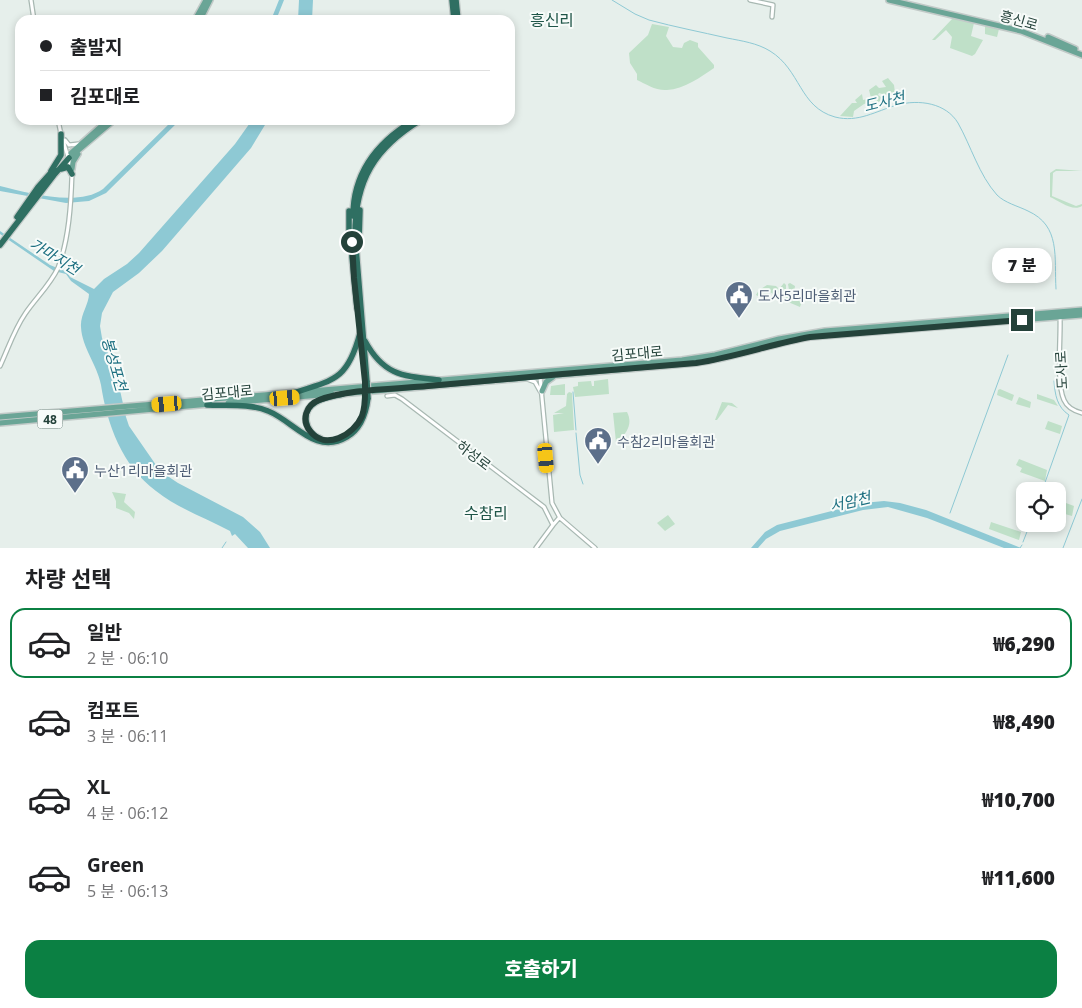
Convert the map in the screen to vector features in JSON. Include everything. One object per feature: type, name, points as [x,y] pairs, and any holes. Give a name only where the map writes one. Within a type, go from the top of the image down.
[{"type":"highway","points":[[452,0],[454,15]]},
{"type":"highway","points":[[456,0],[458,15]]},
{"type":"highway","points":[[207,405],[246,405],[267,410],[313,440],[328,443],[343,439],[355,432],[363,420],[367,398],[355,258],[356,201],[360,175],[372,155],[392,135],[407,125]]},
{"type":"highway","points":[[356,201],[367,172],[377,156],[393,139],[414,125]]},
{"type":"highway","points":[[41,187],[43,180],[62,155],[61,134]]},
{"type":"highway","points":[[43,180],[68,157]]},
{"type":"highway","points":[[54,175],[68,157]]},
{"type":"highway","points":[[1,242],[41,187],[66,166],[72,172]]},
{"type":"highway","points":[[361,335],[375,358],[390,370],[403,375],[439,380]]},
{"type":"highway","points":[[293,393],[324,383],[337,376],[349,365],[361,335]]},
{"type":"highway","points":[[343,394],[318,400],[308,409],[306,425],[315,436],[330,440],[348,433],[359,422],[367,398]]},
{"type":"main road","points":[[198,15],[206,0]]},
{"type":"main road","points":[[202,15],[210,0]]},
{"type":"main road","name":"흥신로","points":[[889,0],[1021,31],[1082,54]]},
{"type":"main road","name":"흥신로","points":[[902,0],[1022,28],[1054,39],[1082,54]]},
{"type":"main road","points":[[68,157],[102,125]]},
{"type":"main road","points":[[68,157],[108,125]]},
{"type":"main road","points":[[72,172],[73,162],[83,146]]},
{"type":"main road","name":"김포대로","points":[[133,409],[439,380],[539,374],[705,357],[779,339],[819,332],[1082,310]]},
{"type":"main road","name":"김포대로","points":[[133,409],[343,394],[524,378],[539,374],[561,375],[710,361],[781,342],[810,337],[1082,315]]},
{"type":"main road","points":[[541,391],[547,380],[561,375]]},
{"type":"main road","name":"48","points":[[0,423],[28,418],[133,409]]},
{"type":"main road","name":"48","points":[[0,417],[28,418]]},
{"type":"street","points":[[31,0],[33,15]]},
{"type":"street","points":[[750,0],[774,5],[772,17]]},
{"type":"street","points":[[0,366],[21,321],[55,274],[65,239],[72,172],[59,125]]},
{"type":"street","points":[[61,134],[66,142],[72,146],[87,138]]},
{"type":"street","name":"도사로","points":[[1060,317],[1062,393],[1068,406],[1082,413]]},
{"type":"street","points":[[539,374],[550,490],[554,507],[560,518],[594,548]]},
{"type":"street","points":[[524,378],[535,382],[541,391],[552,507],[559,518],[594,548]]},
{"type":"street","name":"하성로","points":[[387,396],[395,395],[402,399],[544,507],[554,525]]},
{"type":"street","points":[[536,548],[559,518]]},
{"type":"green space","points":[[953,18],[974,23],[971,36],[983,40],[972,56],[950,48],[952,37],[946,30],[935,40],[932,40]]},
{"type":"green space","points":[[652,24],[669,27],[666,36],[673,47],[682,48],[684,43],[690,40],[698,43],[698,47],[714,65],[714,68],[692,82],[667,90],[651,87],[637,80],[637,74],[630,63],[629,53],[648,35]]},
{"type":"green space","points":[[985,26],[999,29],[997,37],[985,34]]},
{"type":"green space","points":[[888,78],[894,85],[895,93],[886,95],[879,93],[880,101],[871,106],[868,103],[864,104],[854,111],[853,117],[840,116],[852,103],[857,103],[855,100],[862,94],[863,100],[871,98],[869,90],[876,85],[879,88],[886,87],[882,81]]},
{"type":"green space","points":[[1056,169],[1082,171],[1056,171],[1053,173],[1052,196],[1076,206],[1082,204],[1082,206],[1078,208],[1070,207],[1050,197],[1050,173]]},
{"type":"green space","points":[[784,283],[786,291],[789,290],[788,284],[790,283],[795,286],[795,294],[803,290],[803,299],[800,307],[770,292],[766,297],[761,293],[758,296],[756,295],[759,290],[767,285],[776,286],[779,289]]},
{"type":"green space","points":[[608,379],[609,394],[575,397],[573,387],[578,386],[578,382],[591,381],[592,386],[594,386],[594,381]]},
{"type":"green space","points":[[565,384],[565,395],[550,395],[551,386]]},
{"type":"green space","points":[[1000,389],[1014,395],[1012,401],[997,395]]},
{"type":"green space","points":[[569,392],[572,393],[574,430],[554,432],[553,415],[564,413],[554,413],[566,406],[567,394]]},
{"type":"green space","points":[[1037,394],[1054,400],[1058,406],[1037,399]]},
{"type":"green space","points":[[1019,397],[1031,402],[1030,408],[1016,404]]},
{"type":"green space","points":[[722,402],[732,403],[738,408],[728,405],[717,420],[715,420]]},
{"type":"green space","points":[[627,412],[629,424],[627,431],[616,442],[613,413]]},
{"type":"green space","points":[[1048,421],[1062,426],[1060,434],[1045,429]]},
{"type":"green space","points":[[1019,459],[1047,470],[1045,481],[1020,472],[1022,468],[1016,465]]},
{"type":"green space","points":[[112,492],[126,494],[124,502],[135,512],[134,519],[129,513],[116,508],[116,501]]},
{"type":"green space","points":[[1066,503],[1074,506],[1072,516],[1066,514]]},
{"type":"green space","points":[[668,515],[675,524],[665,531],[657,523]]},
{"type":"green space","points":[[991,522],[1016,530],[1016,532],[1021,532],[1019,540],[989,529]]},
{"type":"water","points":[[279,0],[284,0],[278,15],[273,15]]},
{"type":"water","points":[[299,0],[313,0],[312,15],[298,15]]},
{"type":"water","points":[[168,125],[175,125],[106,193],[89,201],[66,203],[0,191],[0,186],[38,195],[67,198],[93,194],[103,189]]},
{"type":"water","points":[[248,125],[265,125],[251,148],[162,251],[139,273],[113,292],[102,313],[100,326],[102,338],[117,377],[129,426],[156,465],[163,473],[178,483],[243,517],[260,532],[270,548],[248,548],[235,534],[232,536],[230,531],[182,508],[144,481],[125,457],[118,443],[107,414],[99,377],[84,342],[81,323],[89,294],[71,281],[66,274],[54,271],[0,234],[0,231],[50,265],[67,272],[70,277],[94,289],[104,279],[127,264],[139,253],[235,144]]},
{"type":"water","points":[[884,501],[926,510],[1021,548],[1004,548],[927,518],[888,507],[863,510],[780,531],[766,539],[758,548],[751,548],[765,532],[777,525],[863,503]]},
{"type":"waterway","name":"도사천","points":[[612,0],[649,20],[765,48],[780,59],[788,68],[814,105],[823,112],[835,117],[867,116],[897,105],[914,102],[931,104],[946,111],[958,123],[985,179],[997,195],[1039,217],[1046,225],[1054,244],[1056,289]]},
{"type":"waterway","points":[[950,513],[1008,355]]},
{"type":"waterway","points":[[1045,482],[1069,415],[1057,400],[1054,381]]},
{"type":"waterway","points":[[1059,389],[1065,404]]},
{"type":"waterway","points":[[573,392],[576,430]]},
{"type":"waterway","points":[[576,433],[580,475],[583,484]]},
{"type":"waterway","points":[[1063,548],[1082,499]]},
{"type":"waterway","points":[[1023,542],[1027,532]]},
{"type":"waterway","points":[[222,548],[226,542]]},
{"type":"place","name":"도사5리마을회관","points":[[739,319]]},
{"type":"place","name":"수참2리마을회관","points":[[598,465]]},
{"type":"place","name":"누산1리마을회관","points":[[75,494]]},
{"type":"district","name":"흥신리","points":[[552,20]]},
{"type":"district","name":"수참리","points":[[486,513]]},
{"type":"route","points":[[352,242],[352,257],[365,382],[366,398],[359,422],[343,436],[330,440],[318,438],[309,430],[306,425],[306,414],[310,406],[318,400],[343,394],[359,392],[375,391],[391,390],[696,363],[736,355],[781,342],[810,337],[1022,320]]},
{"type":"water label","name":"가마지천","points":[[55,256]]},
{"type":"water label","name":"봉성포천","points":[[115,364]]},
{"type":"water label","name":"서암천","points":[[850,501]]}]
